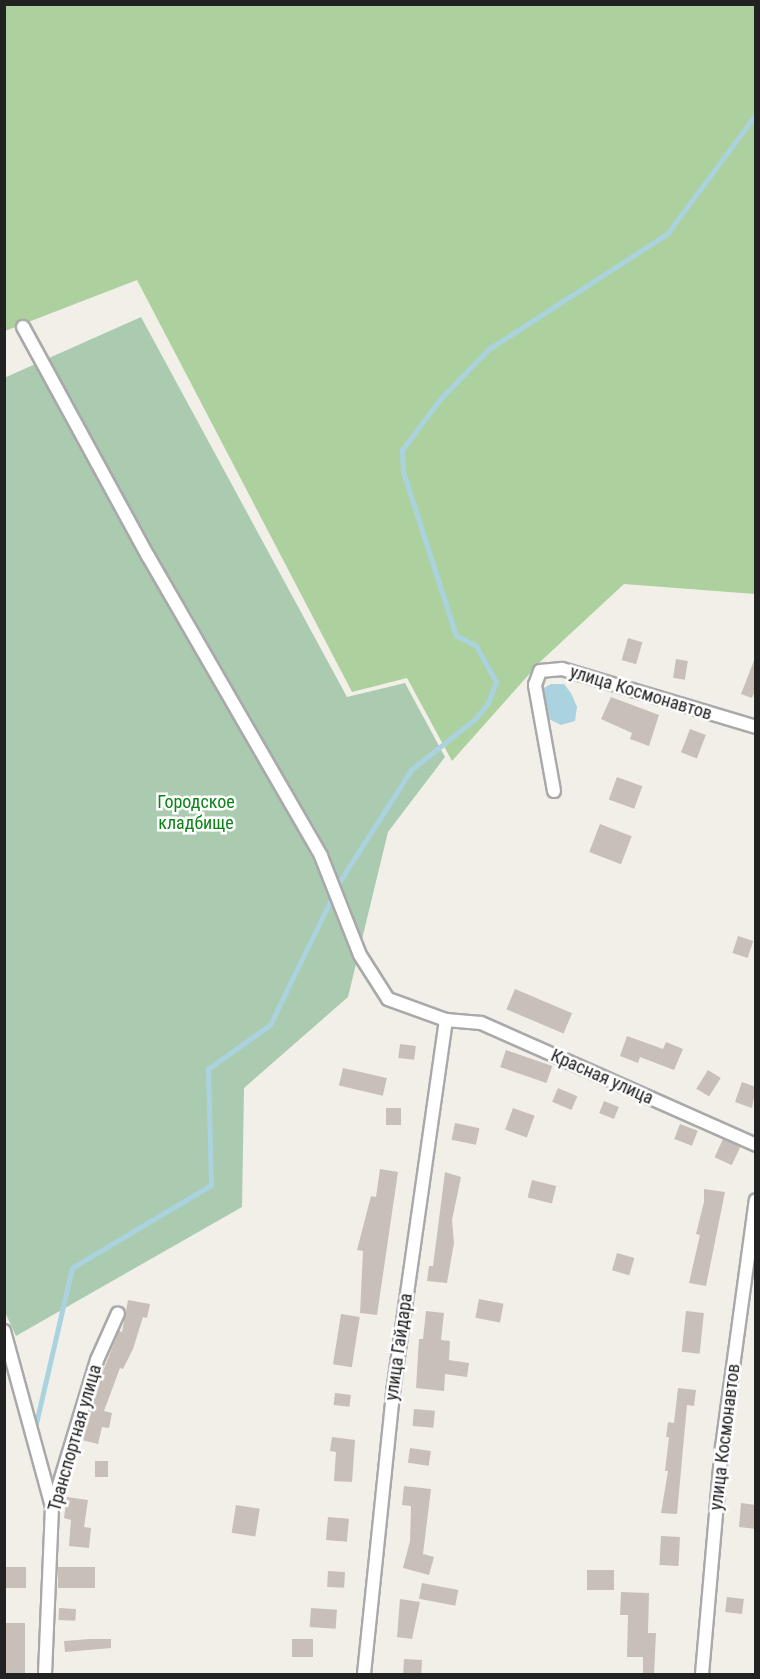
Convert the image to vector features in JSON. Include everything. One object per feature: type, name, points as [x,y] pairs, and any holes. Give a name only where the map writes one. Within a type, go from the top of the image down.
[{"type":"street","name":"Красная улица","points":[[23,327],[148,556],[321,856],[366,963],[388,999],[446,1020],[481,1023],[756,1145]]},
{"type":"street","name":"улица Космонавтов","points":[[554,791],[535,686],[540,671],[562,669],[756,727]]},
{"type":"street","name":"улица Гайдара","points":[[364,1674],[393,1392],[446,1020]]},
{"type":"street","name":"улица Космонавтов","points":[[702,1674],[722,1447],[756,1200]]},
{"type":"street","name":"Транспортная улица","points":[[45,1674],[52,1508],[97,1360],[118,1313]]},
{"type":"street","points":[[4,1331],[52,1508]]},
{"type":"green space","points":[[5,5],[755,5],[755,594],[624,584],[541,661],[452,761],[407,678],[352,692],[137,280],[5,331]]},
{"type":"green space","name":"Городское кладбище","points":[[141,317],[347,697],[405,683],[445,757],[388,832],[348,997],[244,1088],[242,1207],[16,1336],[4,1310],[4,378]]},
{"type":"water","points":[[551,684],[564,684],[571,693],[577,707],[575,721],[561,725],[549,719],[542,689]]},
{"type":"building","points":[[628,638],[642,642],[636,664],[622,660]]},
{"type":"building","points":[[755,658],[756,688],[752,698],[741,694]]},
{"type":"building","points":[[676,659],[688,661],[685,680],[673,678]]},
{"type":"building","points":[[611,697],[659,715],[649,746],[630,739],[632,733],[601,719]]},
{"type":"building","points":[[690,729],[706,735],[697,758],[681,752]]},
{"type":"building","points":[[617,777],[642,786],[634,809],[609,800]]},
{"type":"building","points":[[600,824],[632,836],[621,864],[589,852]]},
{"type":"building","points":[[738,936],[753,941],[748,958],[732,953]]},
{"type":"building","points":[[515,989],[572,1013],[563,1033],[506,1009]]},
{"type":"building","points":[[627,1036],[663,1049],[666,1042],[683,1049],[674,1070],[640,1057],[638,1063],[620,1056]]},
{"type":"building","points":[[400,1044],[416,1046],[414,1060],[398,1058]]},
{"type":"building","points":[[506,1050],[552,1066],[546,1083],[500,1067]]},
{"type":"building","points":[[343,1068],[387,1078],[383,1096],[339,1086]]},
{"type":"building","points":[[708,1070],[721,1078],[709,1097],[696,1089]]},
{"type":"building","points":[[742,1082],[756,1087],[752,1108],[735,1102]]},
{"type":"building","points":[[558,1088],[577,1096],[571,1110],[552,1102]]},
{"type":"building","points":[[604,1101],[619,1107],[614,1119],[599,1113]]},
{"type":"building","points":[[386,1108],[401,1108],[401,1125],[386,1125]]},
{"type":"building","points":[[513,1108],[535,1116],[527,1137],[505,1130]]},
{"type":"building","points":[[455,1123],[479,1128],[476,1145],[451,1140]]},
{"type":"building","points":[[680,1124],[698,1131],[692,1146],[674,1139]]},
{"type":"building","points":[[723,1139],[740,1147],[732,1165],[715,1157]]},
{"type":"building","points":[[380,1169],[398,1172],[377,1315],[360,1313],[363,1251],[357,1250],[371,1196],[376,1197]]},
{"type":"building","points":[[445,1172],[461,1177],[452,1220],[454,1243],[447,1283],[427,1281],[429,1266],[433,1266]]},
{"type":"building","points":[[532,1180],[556,1186],[552,1204],[528,1197]]},
{"type":"building","points":[[704,1189],[725,1192],[706,1286],[689,1283],[700,1235],[696,1234],[704,1202]]},
{"type":"building","points":[[617,1253],[634,1258],[629,1275],[612,1270]]},
{"type":"building","points":[[479,1299],[504,1304],[500,1322],[475,1318]]},
{"type":"building","points":[[128,1300],[150,1304],[147,1318],[143,1317],[133,1349],[123,1369],[120,1368],[104,1411],[112,1413],[109,1428],[102,1427],[98,1444],[82,1440],[101,1376],[119,1331],[122,1332]]},
{"type":"building","points":[[426,1311],[444,1313],[441,1340],[450,1341],[449,1360],[469,1363],[467,1377],[445,1374],[444,1391],[416,1388],[419,1339],[423,1339]]},
{"type":"building","points":[[686,1311],[704,1313],[700,1354],[682,1352]]},
{"type":"building","points":[[341,1314],[360,1317],[352,1367],[333,1364]]},
{"type":"building","points":[[678,1388],[696,1390],[694,1406],[687,1405],[677,1514],[661,1513],[668,1471],[665,1471],[669,1437],[666,1437],[668,1422],[674,1423]]},
{"type":"building","points":[[335,1393],[351,1395],[349,1407],[334,1405]]},
{"type":"building","points":[[414,1409],[435,1411],[433,1428],[413,1426]]},
{"type":"building","points":[[332,1437],[355,1440],[352,1482],[334,1481],[336,1452],[330,1451]]},
{"type":"building","points":[[410,1448],[431,1451],[429,1466],[408,1463]]},
{"type":"building","points":[[95,1461],[108,1461],[108,1477],[95,1477]]},
{"type":"building","points":[[404,1486],[431,1489],[423,1554],[434,1557],[429,1575],[403,1568],[410,1541],[411,1506],[402,1505]]},
{"type":"building","points":[[67,1497],[88,1500],[84,1527],[91,1528],[89,1548],[69,1546],[71,1520],[64,1518]]},
{"type":"building","points":[[741,1503],[756,1505],[756,1529],[739,1527]]},
{"type":"building","points":[[236,1505],[260,1509],[255,1536],[232,1533]]},
{"type":"building","points":[[328,1517],[349,1519],[347,1542],[326,1540]]},
{"type":"building","points":[[661,1536],[680,1537],[678,1566],[659,1565]]},
{"type":"building","points":[[4,1567],[26,1567],[26,1588],[4,1588]]},
{"type":"building","points":[[58,1567],[95,1567],[95,1588],[58,1588]]},
{"type":"building","points":[[587,1570],[614,1570],[614,1590],[587,1590]]},
{"type":"building","points":[[328,1571],[345,1572],[344,1588],[327,1587]]},
{"type":"building","points":[[422,1583],[458,1590],[455,1606],[419,1599]]},
{"type":"building","points":[[621,1592],[649,1593],[648,1633],[656,1633],[654,1674],[643,1674],[643,1657],[627,1657],[628,1615],[620,1615]]},
{"type":"building","points":[[727,1597],[744,1599],[742,1614],[725,1612]]},
{"type":"building","points":[[400,1599],[420,1602],[412,1639],[397,1637]]},
{"type":"building","points":[[59,1608],[76,1609],[75,1621],[58,1620]]},
{"type":"building","points":[[311,1608],[337,1610],[336,1629],[310,1627]]},
{"type":"building","points":[[4,1623],[25,1623],[25,1674],[4,1674]]},
{"type":"building","points":[[111,1639],[111,1648],[65,1652],[64,1641]]},
{"type":"building","points":[[292,1639],[313,1639],[313,1657],[292,1657]]},
{"type":"building","points":[[404,1659],[422,1660],[421,1674],[403,1674]]},
{"type":"waterway","points":[[35,1428],[72,1268],[211,1185],[208,1069],[270,1025],[340,881],[411,770],[475,719],[488,703],[496,682],[476,646],[456,636],[403,472],[402,450],[441,398],[489,349],[667,234],[756,114]]}]
